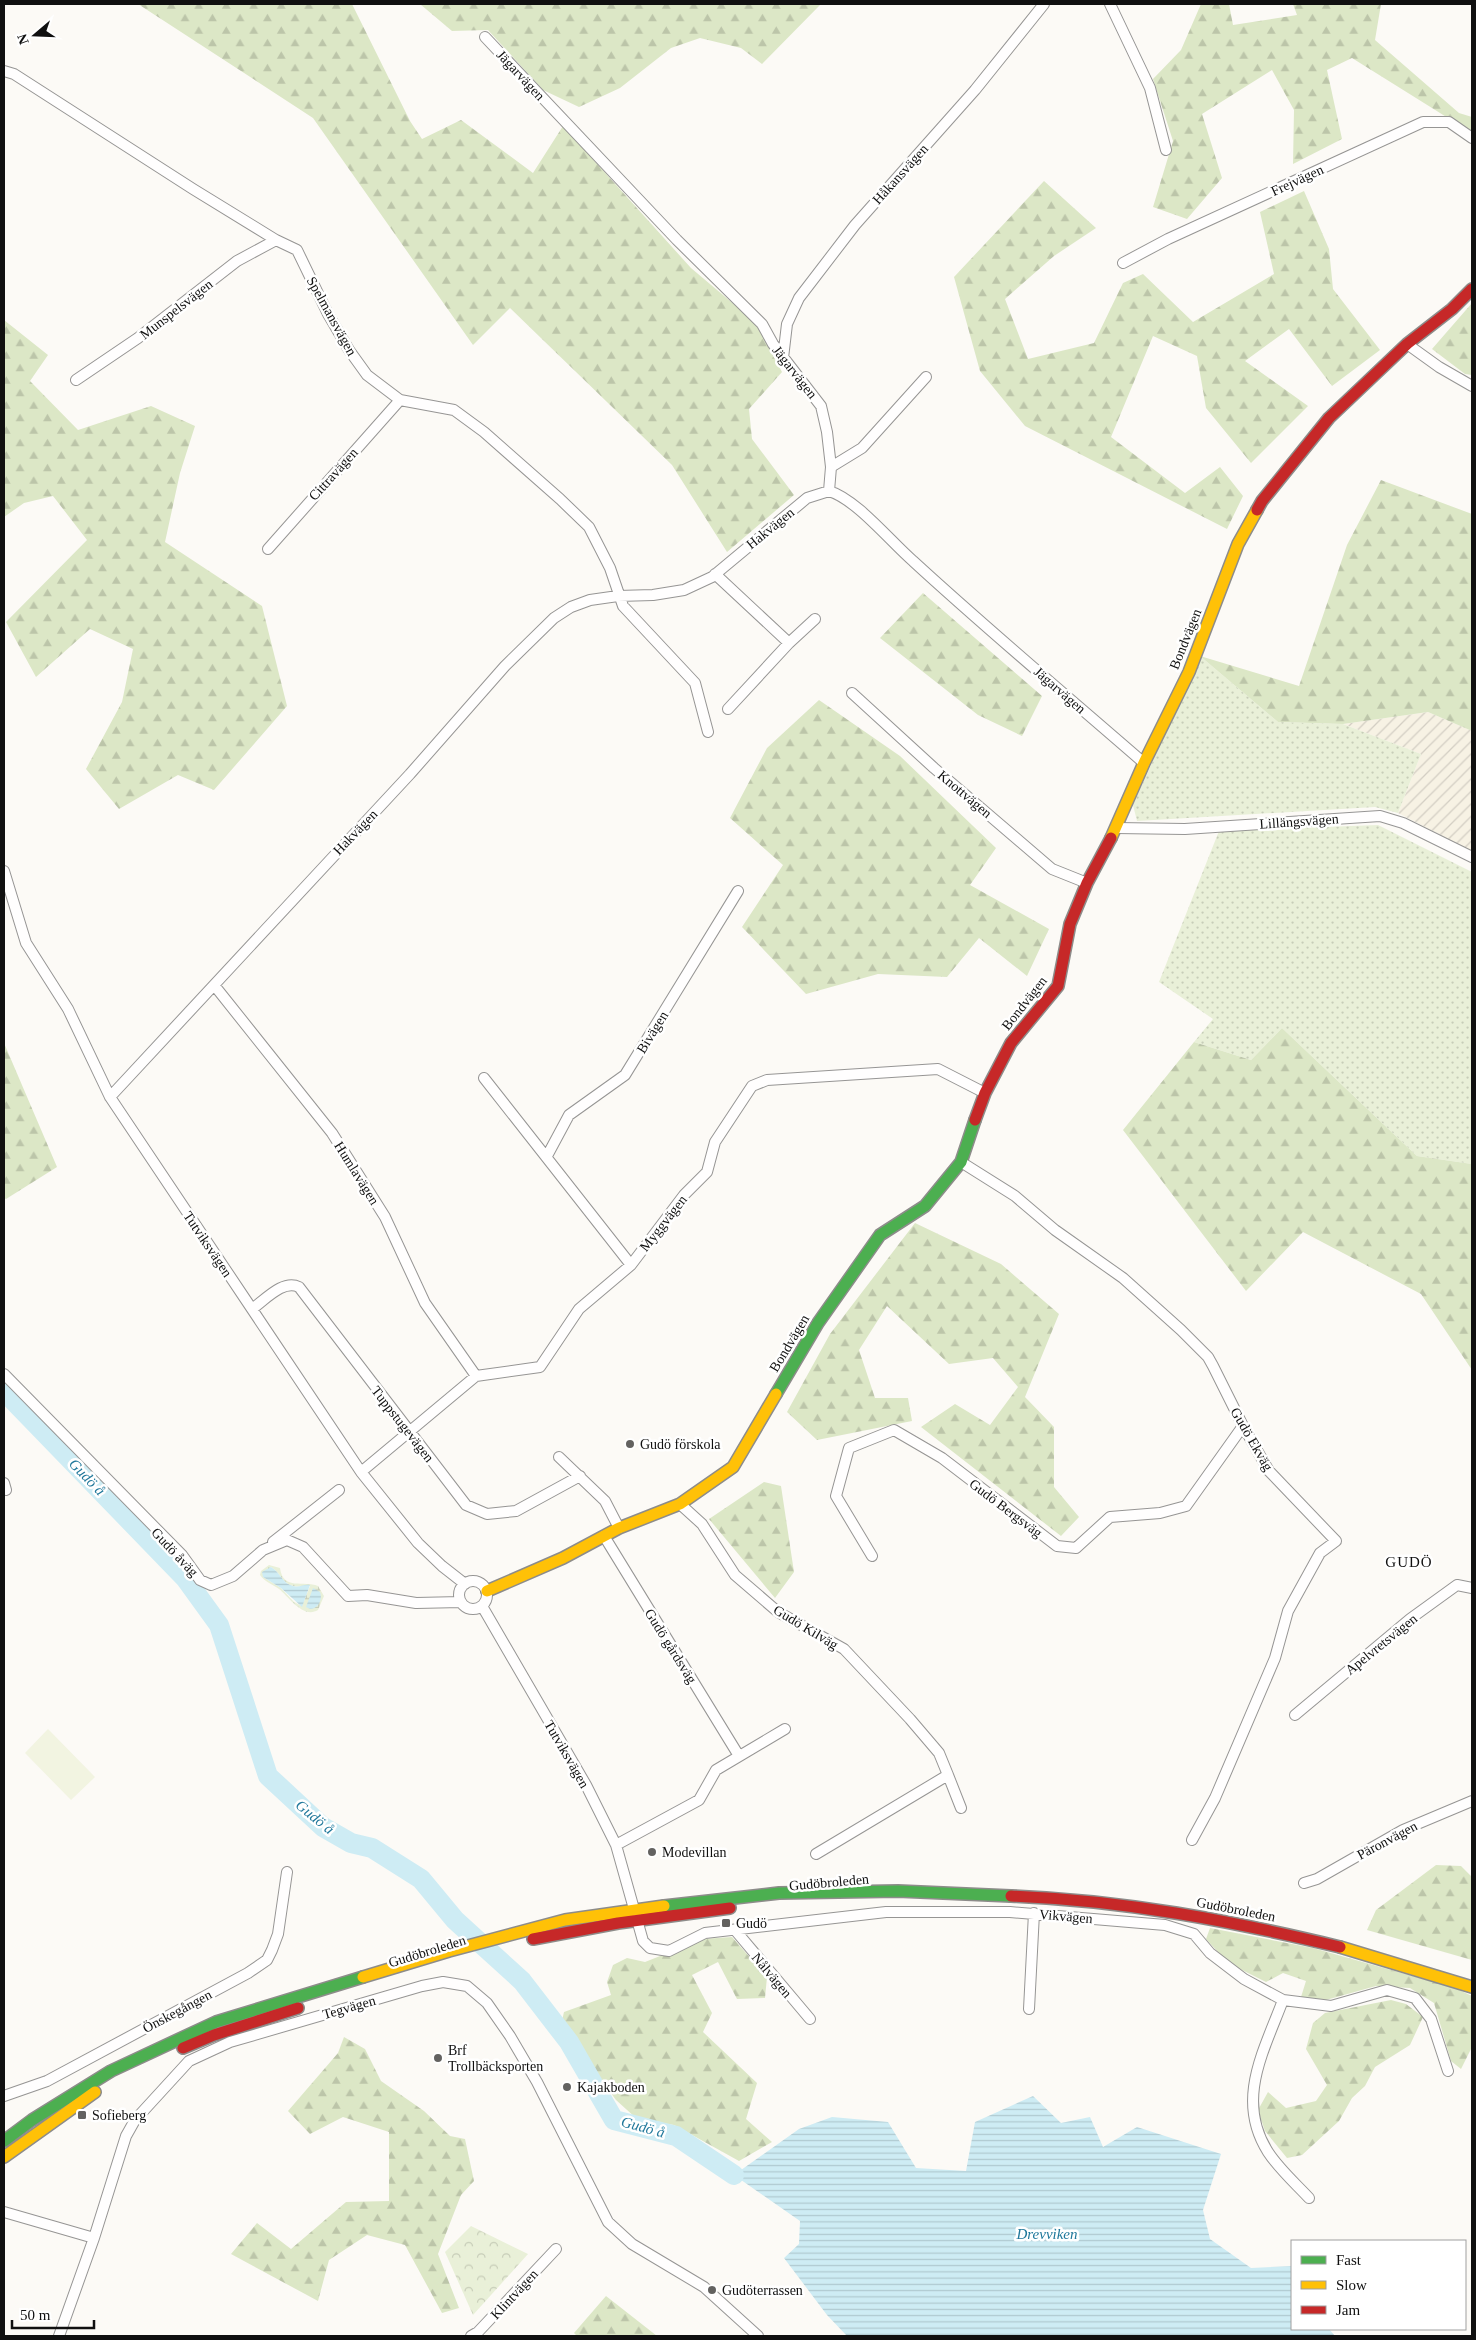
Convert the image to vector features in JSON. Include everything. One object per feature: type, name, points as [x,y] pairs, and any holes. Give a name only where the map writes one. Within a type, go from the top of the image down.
[{"type":"main road","name":"Bondvägen","points":[[487,1592],[563,1558],[619,1528],[680,1504],[733,1467],[818,1323],[880,1235],[925,1206],[961,1162],[985,1093],[1011,1043],[1058,986],[1070,924],[1116,828],[1144,763],[1189,672],[1238,544],[1262,501],[1329,418],[1407,344],[1452,309],[1472,290]]},
{"type":"main road","name":"Gudöbroleden","points":[[4,2141],[32,2120],[111,2071],[216,2022],[462,1951],[495,1943],[567,1931],[636,1915],[898,1891],[1022,1896],[1136,1906],[1248,1925],[1363,1953],[1472,1987]]},
{"type":"main road","name":"Gudöbroleden","points":[[4,2158],[115,2078],[214,2035],[462,1951]]},
{"type":"street","name":"Håkansvägen","points":[[783,358],[788,324],[799,298],[854,225],[975,90],[1044,4]]},
{"type":"street","points":[[1110,4],[1150,88],[1166,150]]},
{"type":"street","name":"Jägarvägen","points":[[486,37],[677,240],[762,324],[783,358],[821,406],[827,432],[831,467],[828,491],[838,494],[852,503],[913,561],[1144,763]]},
{"type":"street","name":"Spelmansvägen","points":[[4,71],[14,74],[104,134],[276,240],[297,250],[349,350],[367,374],[400,400],[454,410],[484,432],[560,499],[589,527],[610,568],[618,596]]},
{"type":"street","name":"Frejvägen","points":[[1122,264],[1168,239],[1423,122],[1450,122],[1472,138]]},
{"type":"street","name":"Munspelsvägen","points":[[76,380],[138,338],[237,261],[276,240]]},
{"type":"street","points":[[1407,344],[1439,367],[1472,386]]},
{"type":"street","points":[[831,467],[862,448],[926,377]]},
{"type":"street","name":"Cittravägen","points":[[268,549],[400,400]]},
{"type":"street","name":"Hakvägen","points":[[110,1098],[410,774],[518,652],[554,618],[571,607],[590,600],[618,596],[653,595],[684,590],[715,574],[807,498],[828,491]]},
{"type":"street","points":[[715,574],[789,643]]},
{"type":"street","points":[[618,596],[623,606],[695,683],[708,732]]},
{"type":"street","points":[[728,709],[789,643],[815,619]]},
{"type":"street","name":"Knottvägen","points":[[852,693],[934,768],[1052,869],[1088,883]]},
{"type":"street","name":"Lillängsvägen","points":[[1116,828],[1185,829],[1380,816],[1404,823],[1472,857]]},
{"type":"street","name":"Tutviksvägen","points":[[4,871],[26,943],[68,1009],[110,1098],[362,1472],[418,1543],[442,1566],[465,1584]]},
{"type":"street","name":"Bivägen","points":[[547,1156],[569,1115],[624,1075],[738,891]]},
{"type":"street","name":"Humlavägen","points":[[214,985],[332,1133],[385,1216],[425,1303],[476,1376]]},
{"type":"street","name":"Myggvägen","points":[[476,1376],[540,1367],[580,1309],[631,1265],[684,1195],[707,1172],[716,1142],[752,1086],[767,1080],[938,1069],[985,1093]]},
{"type":"street","points":[[484,1078],[631,1265]]},
{"type":"street","name":"Gudö Ekväg","points":[[961,1162],[1015,1196],[1055,1230],[1123,1278],[1181,1330],[1210,1361],[1243,1426],[1269,1471],[1336,1541],[1320,1553],[1288,1611],[1275,1658],[1215,1798],[1192,1840]]},
{"type":"street","name":"Tuppstugevägen","points":[[252,1309],[283,1286],[292,1284],[299,1287],[408,1433],[466,1505],[488,1514],[516,1511],[580,1476]]},
{"type":"street","name":"Gudö åväg","points":[[4,1374],[182,1555],[200,1580],[211,1585],[233,1576],[263,1550],[287,1540],[303,1547],[348,1596],[367,1595],[416,1603],[461,1602]]},
{"type":"street","points":[[362,1472],[476,1376]]},
{"type":"street","name":"Gudö Bergsväg","points":[[872,1556],[836,1496],[849,1448],[894,1430],[942,1458],[1057,1546],[1076,1548],[1110,1517],[1160,1513],[1186,1506],[1243,1426]]},
{"type":"street","points":[[559,1457],[605,1502],[619,1528]]},
{"type":"street","points":[[263,1550],[339,1490]]},
{"type":"street","name":"Gudö Kilväg","points":[[680,1504],[702,1524],[736,1575],[778,1612],[844,1649],[910,1719],[939,1753],[961,1808]]},
{"type":"street","name":"Gudö gårdsväg","points":[[604,1536],[739,1756]]},
{"type":"street","points":[[475,1581],[485,1586],[487,1592],[488,1597],[482,1606],[471,1609],[461,1602],[459,1593],[465,1584],[475,1581]]},
{"type":"street","name":"Apelvretsvägen","points":[[1295,1715],[1410,1620],[1457,1585],[1472,1588]]},
{"type":"street","name":"Tutviksvägen","points":[[482,1606],[586,1785],[616,1845],[636,1915]]},
{"type":"street","points":[[616,1845],[699,1800],[716,1770],[785,1729]]},
{"type":"street","points":[[816,1854],[948,1775]]},
{"type":"street","name":"Päronvägen","points":[[1304,1883],[1317,1879],[1403,1830],[1472,1801]]},
{"type":"street","name":"Önskegången","points":[[4,2096],[47,2081],[248,1974],[267,1960],[278,1934],[287,1872]]},
{"type":"street","name":"Vikvägen","points":[[636,1915],[643,1941],[650,1948],[668,1951],[704,1934],[886,1912],[1034,1913],[1165,1925],[1194,1934],[1210,1954],[1244,1980],[1283,2000]]},
{"type":"street","points":[[1029,2009],[1034,1913]]},
{"type":"street","name":"Nålvägen","points":[[735,1930],[810,2019]]},
{"type":"street","name":"Tegvägen","points":[[59,2336],[94,2238],[126,2136],[135,2120],[190,2061],[230,2042],[422,1986],[443,1982],[467,1986],[487,2004],[510,2036],[537,2082],[596,2202],[608,2222],[632,2244],[704,2287],[758,2336]]},
{"type":"street","points":[[1309,2198],[1268,2152],[1254,2123],[1251,2096],[1260,2062],[1283,2000],[1331,2006],[1387,1990],[1415,1998],[1431,2019],[1448,2071]]},
{"type":"street","points":[[4,2212],[94,2238]]},
{"type":"street","name":"Klintvägen","points":[[476,2335],[556,2249]]},
{"type":"shaded area","points":[[1428,712],[1472,731],[1472,851],[1398,813],[1421,754],[1343,724]]},
{"type":"green space","points":[[138,4],[352,4],[410,121],[422,139],[461,120],[533,173],[563,126],[691,268],[755,322],[782,372],[749,409],[752,439],[794,495],[727,552],[672,465],[510,308],[473,345],[313,118]]},
{"type":"green space","points":[[420,4],[821,4],[762,64],[741,48],[700,38],[671,48],[620,88],[579,107],[543,90],[488,30],[452,31]]},
{"type":"green space","points":[[1201,4],[1229,4],[1233,25],[1297,15],[1293,4],[1381,4],[1375,40],[1459,113],[1472,117],[1472,133],[1352,58],[1327,70],[1342,139],[1293,164],[1294,110],[1272,70],[1202,114],[1222,178],[1187,219],[1153,207],[1173,141],[1153,79],[1181,50]]},
{"type":"green space","points":[[1044,181],[1096,228],[1054,256],[1005,299],[1028,359],[1094,343],[1123,283],[1143,274],[1193,322],[1274,274],[1260,212],[1304,191],[1329,249],[1333,289],[1380,350],[1332,386],[1289,329],[1245,361],[1308,406],[1251,463],[1206,408],[1197,356],[1153,336],[1111,437],[1185,493],[1220,467],[1243,496],[1227,529],[1025,426],[980,371],[954,277]]},
{"type":"green space","points":[[1472,303],[1472,375],[1465,374],[1432,349]]},
{"type":"green space","points":[[4,320],[48,355],[30,381],[78,430],[151,406],[195,426],[180,473],[165,542],[262,606],[287,706],[214,790],[178,775],[119,809],[86,769],[122,702],[133,649],[90,629],[36,677],[6,622],[87,540],[53,496],[24,503],[4,517]]},
{"type":"green space","points":[[1381,480],[1472,514],[1472,731],[1428,712],[1343,724],[1278,722],[1200,656],[1299,686],[1347,545]]},
{"type":"green space","points":[[923,593],[1042,696],[1022,736],[978,715],[880,638]]},
{"type":"green space","points":[[1200,656],[1278,722],[1343,724],[1421,754],[1398,813],[1375,807],[1137,821],[1133,805]]},
{"type":"green space","points":[[819,700],[900,756],[996,848],[970,885],[1049,929],[1027,976],[979,938],[947,977],[878,974],[806,994],[742,927],[783,865],[730,818],[767,748]]},
{"type":"green space","points":[[1378,825],[1472,872],[1472,1164],[1417,1156],[1282,1028],[1251,1060],[1194,1042],[1213,1019],[1159,982],[1219,831]]},
{"type":"green space","points":[[1282,1028],[1417,1156],[1472,1164],[1472,1370],[1421,1294],[1303,1232],[1246,1291],[1123,1130],[1194,1042],[1251,1060]]},
{"type":"green space","points":[[4,1043],[57,1167],[6,1199],[4,1198]]},
{"type":"green space","points":[[915,1223],[1001,1264],[1059,1314],[1025,1397],[1054,1427],[1054,1487],[1079,1517],[1061,1536],[921,1427],[955,1404],[990,1425],[1018,1387],[993,1358],[949,1364],[887,1306],[859,1350],[875,1398],[908,1398],[912,1421],[817,1440],[787,1412],[830,1334]]},
{"type":"green space","points":[[764,1482],[781,1486],[794,1572],[775,1598],[709,1519]]},
{"type":"green space","points":[[269,1565],[280,1568],[285,1580],[318,1586],[324,1596],[318,1610],[307,1612],[297,1606],[279,1589],[264,1579],[260,1575],[261,1571]],"holes":[[[271,1567],[290,1585],[310,1586],[302,1606],[294,1602],[281,1588],[263,1577]]]},
{"type":"green space","points":[[48,1729],[95,1777],[71,1800],[25,1753]]},
{"type":"green space","points":[[1436,1865],[1461,1866],[1472,1877],[1472,1960],[1367,1930],[1376,1910]]},
{"type":"green space","points":[[1210,1928],[1313,1948],[1455,1988],[1472,1996],[1472,2047],[1461,2069],[1451,2061],[1434,2003],[1410,1988],[1376,1986],[1326,2000],[1301,1997],[1306,1981],[1283,1973],[1266,1982],[1228,1963],[1206,1939]]},
{"type":"green space","points":[[732,1937],[767,1977],[765,1998],[737,1999],[718,1962],[692,1975],[712,2013],[703,2032],[757,2083],[746,2119],[772,2142],[739,2161],[674,2125],[637,2119],[616,2100],[561,2025],[564,2012],[611,1995],[607,1982],[613,1965],[627,1958],[645,1962],[703,1939]]},
{"type":"green space","points":[[1391,2000],[1406,2004],[1423,2017],[1410,2045],[1375,2067],[1365,2086],[1352,2098],[1339,2121],[1302,2155],[1287,2158],[1265,2131],[1258,2110],[1268,2092],[1286,2108],[1316,2101],[1327,2085],[1306,2049],[1313,2023],[1325,2013]]},
{"type":"green space","points":[[344,2037],[365,2049],[381,2081],[424,2111],[450,2136],[465,2139],[474,2181],[461,2195],[438,2254],[459,2308],[442,2313],[405,2245],[367,2235],[329,2260],[318,2301],[231,2254],[257,2223],[291,2249],[346,2202],[389,2201],[389,2132],[343,2117],[310,2134],[288,2111],[338,2053]]},
{"type":"green space","points":[[471,2226],[528,2254],[473,2315],[445,2252]]},
{"type":"green space","points":[[606,2296],[657,2336],[577,2336],[574,2333]]},
{"type":"water","points":[[271,1567],[290,1585],[298,1587],[310,1585],[302,1607],[281,1588],[263,1577],[262,1572]]},
{"type":"water","points":[[313,1588],[320,1592],[321,1598],[317,1606],[310,1609],[306,1607]]},
{"type":"water","name":"Drevviken","points":[[1033,2096],[1061,2123],[1090,2117],[1103,2147],[1137,2127],[1221,2154],[1203,2210],[1210,2239],[1251,2268],[1291,2266],[1291,2330],[1330,2330],[1335,2336],[847,2336],[827,2315],[784,2258],[799,2244],[800,2221],[734,2175],[799,2129],[832,2117],[888,2122],[916,2168],[966,2171],[975,2122]]},
{"type":"waterway","name":"Gudö å","points":[[4,1391],[185,1578],[219,1625],[268,1776],[323,1827],[351,1843],[372,1848],[421,1879],[455,1920],[522,1981],[569,2042],[614,2120],[676,2136],[734,2175]]},
{"type":"traffic: fast","points":[[776,1394],[818,1323],[880,1235],[925,1206],[961,1162],[975,1120]]},
{"type":"traffic: fast","points":[[664,1906],[779,1893],[898,1891],[1011,1896]]},
{"type":"traffic: fast","points":[[4,2141],[32,2120],[111,2071],[216,2022],[363,1977]]},
{"type":"traffic: slow","points":[[1111,838],[1144,763],[1189,672],[1238,544],[1257,510]]},
{"type":"traffic: slow","points":[[487,1591],[563,1558],[619,1528],[680,1504],[733,1467],[776,1394]]},
{"type":"traffic: slow","points":[[363,1977],[449,1951],[565,1920],[664,1906]]},
{"type":"traffic: slow","points":[[1340,1947],[1472,1987]]},
{"type":"traffic: slow","points":[[4,2157],[95,2092]]},
{"type":"traffic: jam","points":[[1257,510],[1262,501],[1329,418],[1407,344],[1452,309],[1472,289]]},
{"type":"traffic: jam","points":[[975,1120],[985,1093],[1011,1043],[1058,986],[1070,924],[1087,883],[1111,838]]},
{"type":"traffic: jam","points":[[1011,1896],[1094,1902],[1177,1913],[1218,1920],[1340,1947]]},
{"type":"traffic: jam","points":[[533,1939],[618,1923],[730,1908]]},
{"type":"traffic: jam","points":[[183,2048],[214,2035],[298,2008]]},
{"type":"place","name":"Gudö förskola","points":[[630,1444]]},
{"type":"place","name":"Modevillan","points":[[652,1852]]},
{"type":"place","name":"Gudö","points":[[726,1923]]},
{"type":"place","name":"Brf Trollbäcksporten","points":[[438,2058]]},
{"type":"place","name":"Kajakboden","points":[[567,2087]]},
{"type":"place","name":"Sofieberg","points":[[82,2115]]},
{"type":"place","name":"Gudöterrassen","points":[[712,2290]]},
{"type":"district","name":"GUDÖ","points":[[1409,1562]]}]
